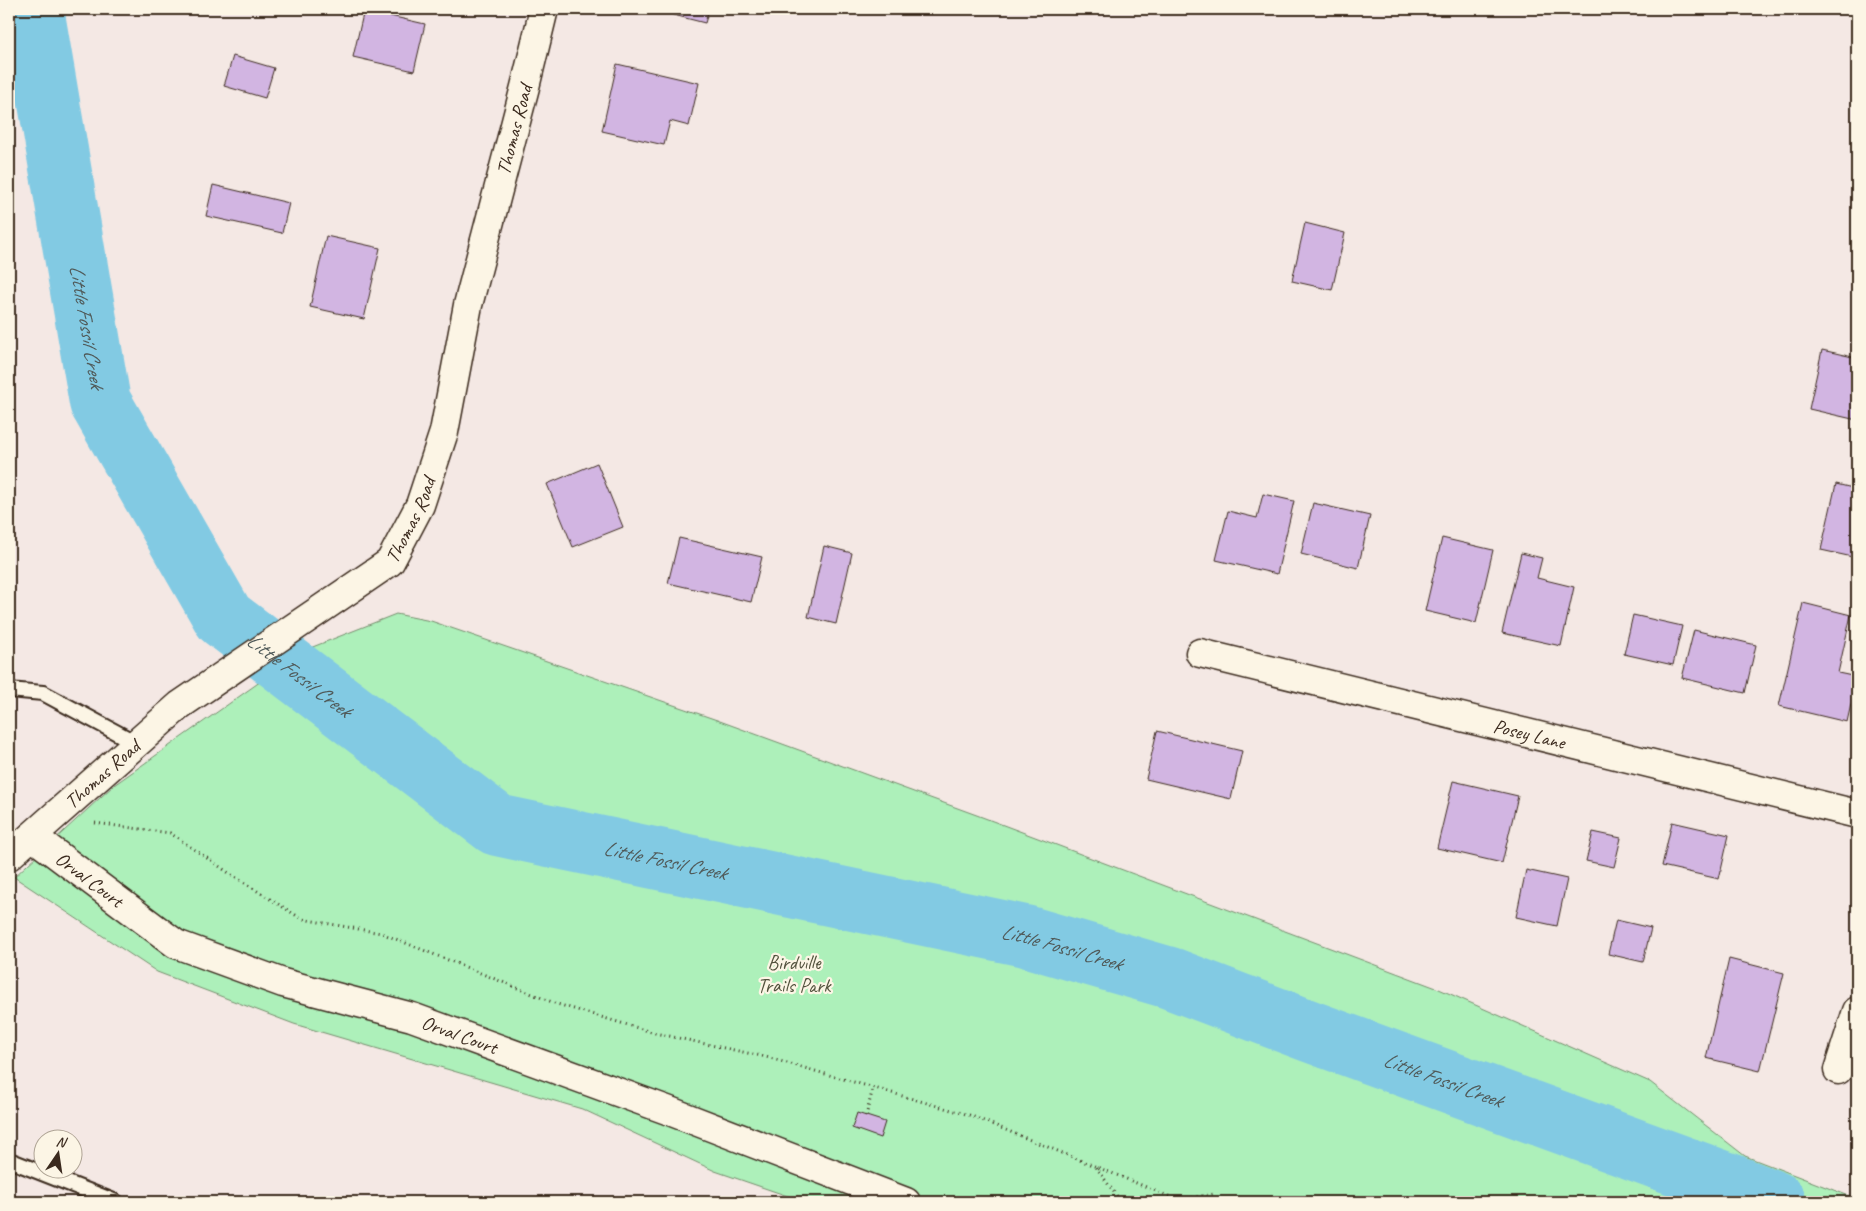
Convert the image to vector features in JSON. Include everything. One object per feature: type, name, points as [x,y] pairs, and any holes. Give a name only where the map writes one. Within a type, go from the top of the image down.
[{"type":"street","name":"Thomas Road","points":[[9,856],[180,705],[390,562],[420,505],[444,432],[468,305],[544,9]]},
{"type":"street","name":"Posey Lane","points":[[1200,653],[1857,814]]},
{"type":"street","name":"Orval Court","points":[[32,836],[176,944],[283,983],[412,1017],[667,1110],[906,1202]]},
{"type":"street","points":[[1838,1070],[1857,1011]]},
{"type":"lane","points":[[9,690],[43,693],[136,743]]},
{"type":"lane","points":[[9,1160],[116,1202]]},
{"type":"path","points":[[89,822],[170,833],[302,919],[381,933],[557,1004],[637,1028],[766,1057],[969,1115],[1183,1202]]},
{"type":"path","points":[[866,1116],[873,1088]]},
{"type":"path","points":[[1096,1166],[1121,1202]]},
{"type":"path","points":[[1177,1200],[1214,1194]]},
{"type":"green space","name":"Birdville Trails Park","points":[[396,614],[431,621],[717,720],[982,817],[1439,989],[1650,1082],[1745,1156],[1857,1199],[1857,1202],[805,1202],[715,1171],[582,1109],[294,1024],[157,972],[14,877],[114,785],[305,650]]},
{"type":"building","points":[[650,9],[709,9],[705,23]]},
{"type":"building","points":[[364,10],[425,24],[414,71],[353,57]]},
{"type":"building","points":[[233,56],[274,68],[265,98],[224,86]]},
{"type":"building","points":[[617,64],[699,83],[689,126],[670,121],[664,145],[602,131]]},
{"type":"building","points":[[213,185],[289,203],[282,233],[206,216]]},
{"type":"building","points":[[1305,223],[1345,233],[1332,290],[1292,281]]},
{"type":"building","points":[[326,236],[380,248],[364,319],[310,307]]},
{"type":"building","points":[[1822,350],[1857,358],[1857,420],[1809,409]]},
{"type":"building","points":[[597,463],[623,527],[573,547],[547,484]]},
{"type":"building","points":[[1836,484],[1857,489],[1857,558],[1821,550]]},
{"type":"building","points":[[1263,494],[1294,501],[1277,574],[1216,560],[1228,511],[1257,518]]},
{"type":"building","points":[[1313,503],[1370,516],[1358,568],[1301,554]]},
{"type":"building","points":[[679,538],[762,557],[751,602],[668,583]]},
{"type":"building","points":[[1442,538],[1493,550],[1476,623],[1425,611]]},
{"type":"building","points":[[824,546],[852,553],[836,624],[808,617]]},
{"type":"building","points":[[1521,553],[1542,558],[1537,578],[1574,587],[1561,646],[1502,633]]},
{"type":"building","points":[[1803,603],[1851,615],[1838,673],[1857,677],[1847,722],[1779,706]]},
{"type":"building","points":[[1633,615],[1682,626],[1673,665],[1624,654]]},
{"type":"building","points":[[1694,630],[1756,645],[1745,693],[1682,678]]},
{"type":"building","points":[[1157,731],[1242,751],[1231,799],[1146,779]]},
{"type":"building","points":[[1453,781],[1518,796],[1502,863],[1437,848]]},
{"type":"building","points":[[1672,822],[1729,835],[1719,879],[1662,866]]},
{"type":"building","points":[[1593,832],[1621,838],[1614,867],[1586,861]]},
{"type":"building","points":[[1526,870],[1567,879],[1557,926],[1516,917]]},
{"type":"building","points":[[1616,920],[1651,928],[1643,962],[1608,954]]},
{"type":"building","points":[[1729,959],[1784,973],[1760,1071],[1706,1058]]},
{"type":"building","points":[[857,1113],[885,1122],[880,1138],[852,1128]]},
{"type":"waterway","name":"Little Fossil Creek","points":[[33,9],[100,402],[224,618],[497,825],[1025,936],[1170,978],[1775,1202]]}]
